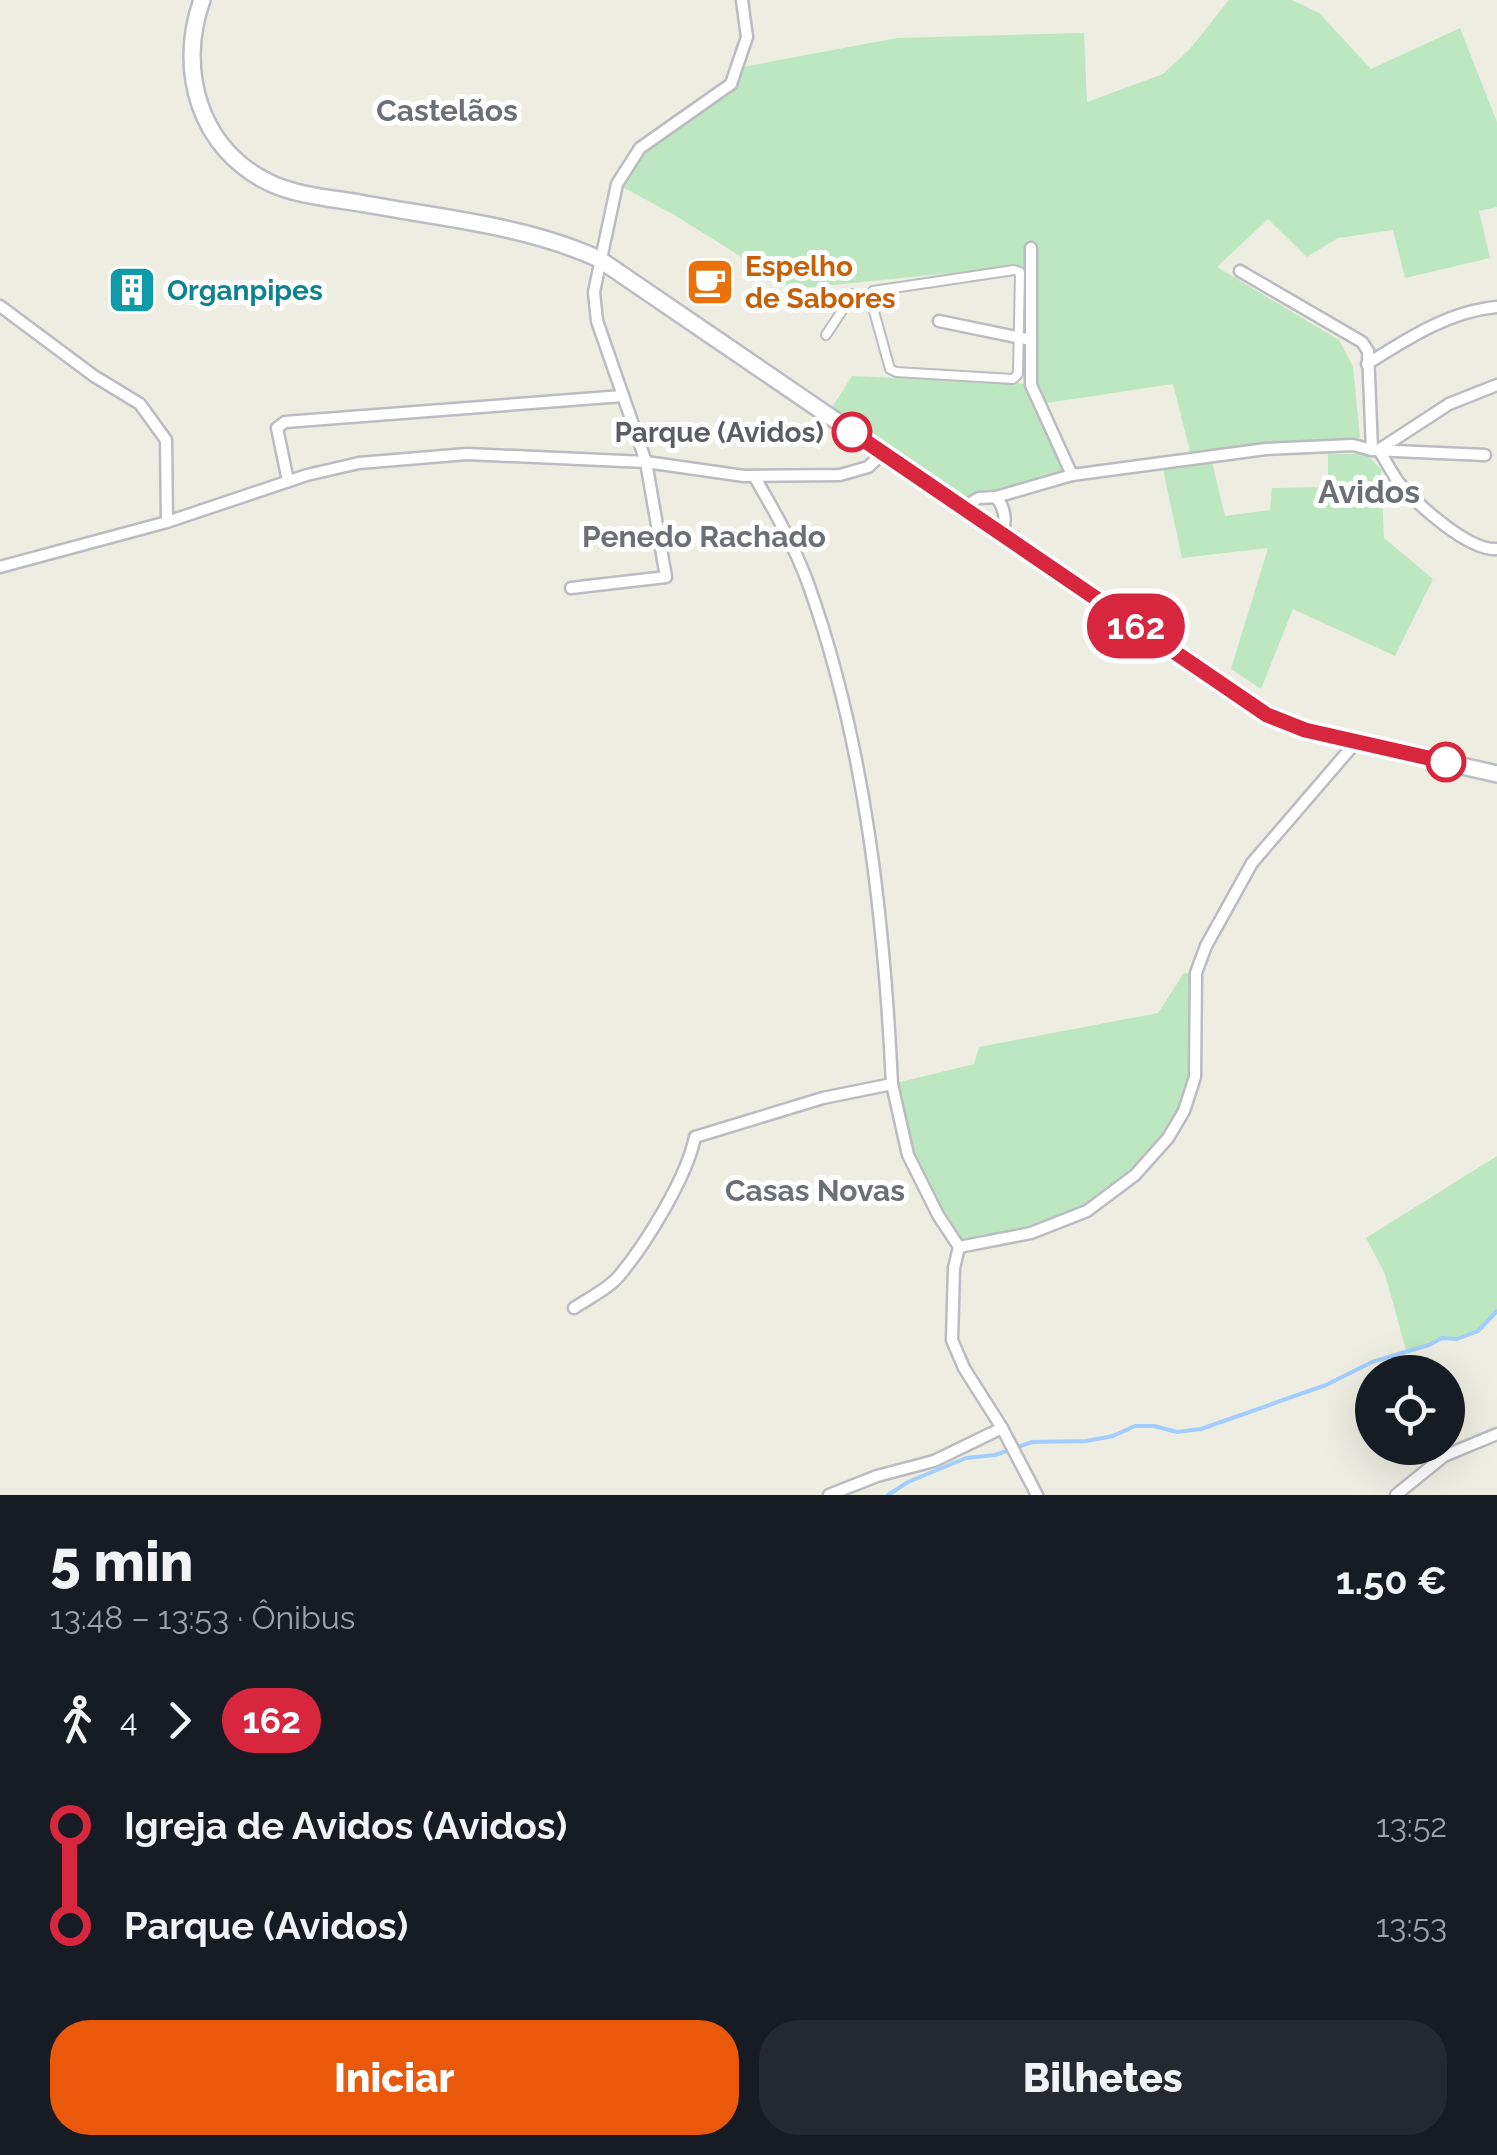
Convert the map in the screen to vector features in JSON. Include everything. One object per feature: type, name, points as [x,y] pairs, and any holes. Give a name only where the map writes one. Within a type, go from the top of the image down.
[{"type":"main road","points":[[202,0],[191,54],[197,99],[218,140],[258,176],[299,192],[546,238],[599,259],[1267,715],[1292,726],[1497,774]]},
{"type":"street","points":[[571,588],[666,577],[646,462],[597,322],[594,292],[618,184],[640,148],[731,84],[747,36],[742,0]]},
{"type":"street","points":[[871,295],[890,369],[1013,379],[1018,374],[1025,340],[1031,248]]},
{"type":"street","points":[[1240,271],[1354,336],[1368,351],[1376,450],[1420,504],[1475,545],[1497,550]]},
{"type":"street","points":[[826,335],[853,294],[871,295],[879,290],[1020,272],[1031,384],[1072,475]]},
{"type":"street","points":[[0,306],[94,376],[140,404],[166,440],[167,522]]},
{"type":"street","points":[[1368,364],[1414,334],[1497,307]]},
{"type":"street","points":[[939,321],[1025,340]]},
{"type":"street","points":[[1376,450],[1449,404],[1497,385]]},
{"type":"street","points":[[288,481],[277,428],[284,422],[623,396]]},
{"type":"street","points":[[963,507],[979,498],[996,497],[1072,475],[1266,449],[1353,445],[1376,450],[1485,455]]},
{"type":"street","points":[[0,567],[167,522],[288,481],[359,463],[466,454],[646,462],[754,476],[840,476],[868,467],[882,453]]},
{"type":"street","points":[[754,476],[783,526],[808,585],[859,770],[888,998],[892,1084],[908,1155],[938,1215],[960,1247]]},
{"type":"street","points":[[996,497],[1006,520],[1002,534]]},
{"type":"street","points":[[960,1247],[1031,1233],[1087,1211],[1135,1174],[1168,1138],[1184,1110],[1195,1077],[1196,973],[1206,946],[1252,863],[1356,742]]},
{"type":"street","points":[[574,1308],[618,1278],[664,1208],[691,1155],[694,1137],[823,1098],[892,1084]]},
{"type":"street","points":[[960,1247],[954,1268],[952,1340],[1036,1495]]},
{"type":"street","points":[[829,1495],[934,1461],[1002,1428]]},
{"type":"street","points":[[1396,1495],[1444,1456],[1497,1434]]},
{"type":"green space","points":[[1229,0],[1292,0],[1319,13],[1371,69],[1460,28],[1497,122],[1497,207],[1479,211],[1490,258],[1405,278],[1393,230],[1338,238],[1307,257],[1268,219],[1217,267],[1339,340],[1353,366],[1360,438],[1192,459],[1173,384],[1040,404],[1072,475],[963,507],[827,415],[852,376],[1030,384],[1031,265],[793,289],[617,184],[640,148],[731,84],[737,68],[897,38],[1084,33],[1087,102],[1163,74],[1190,49]]},
{"type":"green space","points":[[1328,454],[1366,454],[1381,469],[1384,538],[1433,579],[1395,656],[1293,609],[1261,689],[1231,669],[1268,548],[1182,558],[1163,469],[1212,462],[1225,516],[1270,510],[1272,488],[1328,487]]},
{"type":"green space","points":[[1184,973],[1196,973],[1195,1077],[1168,1138],[1087,1211],[1031,1233],[959,1247],[908,1155],[892,1084],[974,1064],[979,1047],[1158,1013]]},
{"type":"green space","points":[[1497,1156],[1497,1311],[1478,1331],[1406,1350],[1385,1274],[1366,1238]]},
{"type":"waterway","points":[[888,1495],[908,1482],[966,1458],[995,1455],[1032,1442],[1086,1441],[1113,1436],[1135,1426],[1177,1432],[1201,1429],[1326,1385],[1372,1362],[1442,1338],[1457,1339],[1478,1331],[1497,1311]]},
{"type":"bus line","name":"162","points":[[852,432],[1267,715],[1305,730],[1446,762]]},
{"type":"place","name":"Espelho de Sabores","points":[[710,282]]},
{"type":"place","name":"Organpipes","points":[[132,290]]},
{"type":"place","name":"Parque (Avidos)","points":[[852,432]]},
{"type":"district","name":"Castelãos","points":[[447,111]]},
{"type":"district","name":"Avidos","points":[[1369,492]]},
{"type":"district","name":"Penedo Rachado","points":[[704,537]]},
{"type":"district","name":"Casas Novas","points":[[815,1191]]}]
